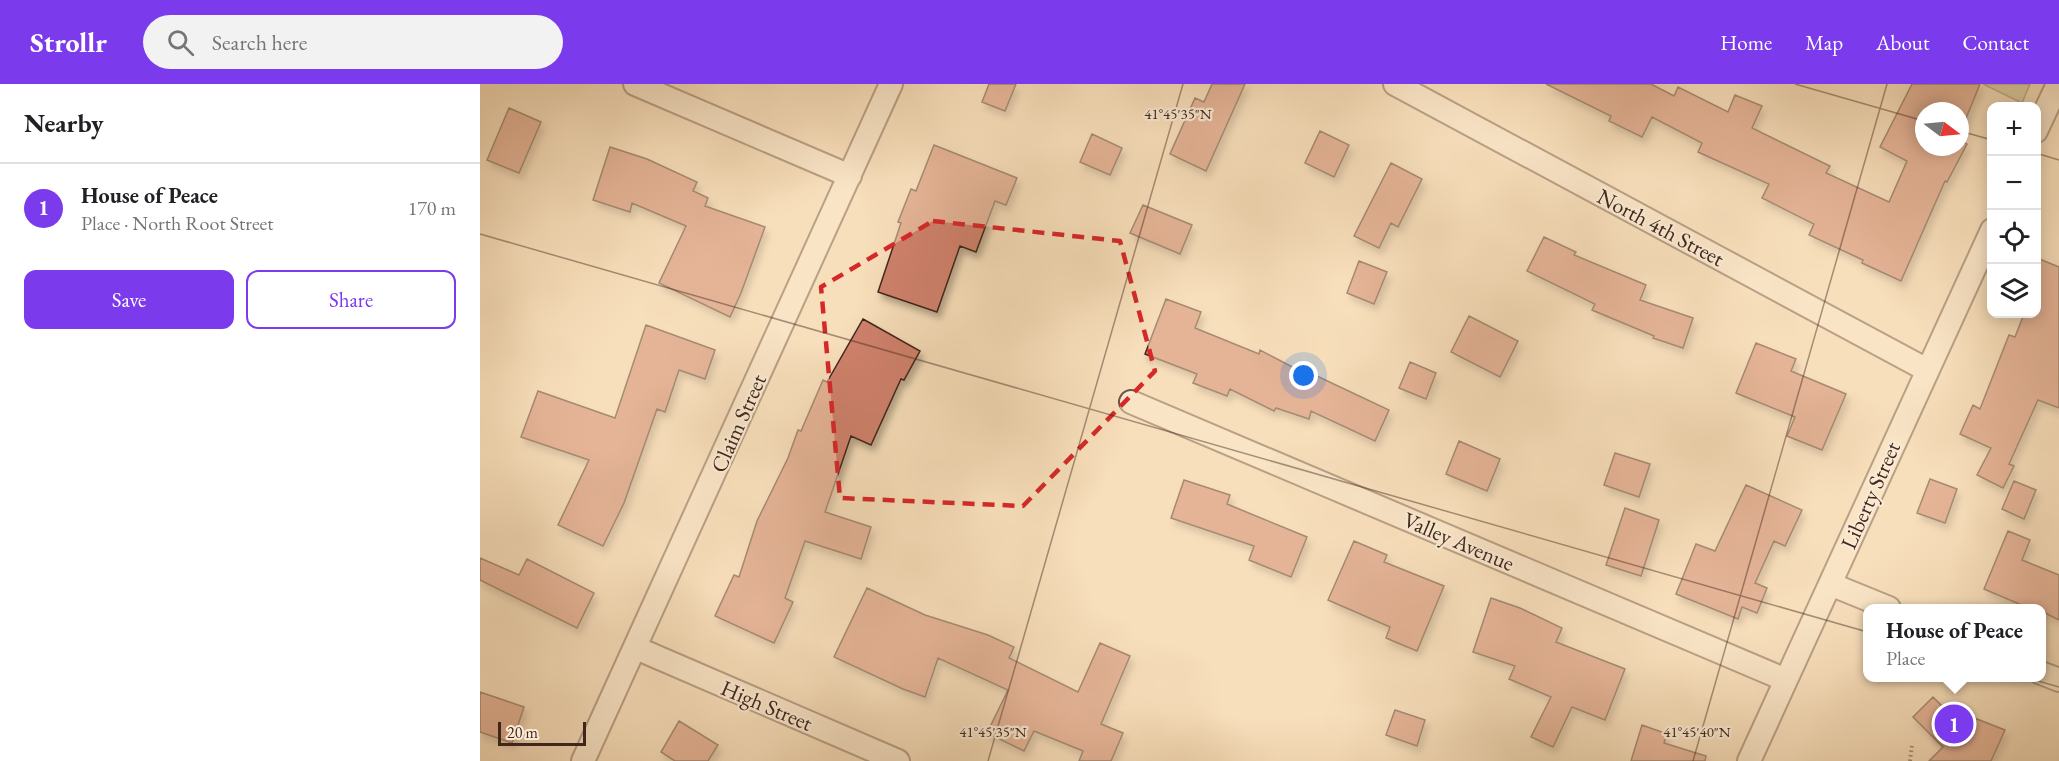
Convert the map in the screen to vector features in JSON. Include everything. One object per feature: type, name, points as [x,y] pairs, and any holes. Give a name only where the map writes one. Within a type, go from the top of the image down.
[{"type":"street","points":[[635,84],[850,176]]},
{"type":"street","name":"Claim Street","points":[[583,761],[891,84]]},
{"type":"street","name":"North 4th Street","points":[[1395,84],[1927,370]]},
{"type":"street","points":[[2041,122],[2058,84]]},
{"type":"street","name":"Liberty Street","points":[[1749,761],[1987,241]]},
{"type":"street","name":"Valley Avenue","points":[[1131,402],[1786,680]]},
{"type":"street","points":[[1830,584],[1877,604]]},
{"type":"street","name":"High Street","points":[[636,648],[898,761]]},
{"type":"path","points":[[1911,761],[1912,745]]},
{"type":"highlighted area","points":[[933,221],[1120,241],[1155,371],[1023,506],[840,498],[821,287]]},
{"type":"shaded area","points":[[1983,84],[2030,84],[2022,102]]},
{"type":"building","points":[[989,84],[1016,84],[1005,111],[982,102]]},
{"type":"building","points":[[1212,84],[1245,84],[1206,171],[1170,154],[1195,98],[1204,102]]},
{"type":"building","points":[[1546,84],[1651,84],[1674,96],[1678,87],[1728,112],[1735,95],[1762,106],[1752,128],[1830,166],[1826,173],[1889,202],[1907,161],[1880,147],[1912,84],[1980,84],[1969,111],[1969,102],[1915,102],[1915,156],[1961,156],[1947,182],[1945,181],[1901,281],[1809,235],[1814,224],[1762,198],[1769,184],[1698,152],[1702,143],[1652,117],[1642,137],[1609,121],[1611,116]]},
{"type":"building","points":[[509,108],[541,122],[519,173],[487,160]]},
{"type":"building","points":[[1320,131],[1349,145],[1334,177],[1305,163]]},
{"type":"building","points":[[1092,134],[1122,148],[1110,175],[1080,162]]},
{"type":"building","points":[[934,145],[1017,178],[1006,205],[995,201],[976,252],[960,246],[937,312],[878,292],[901,223],[898,222],[911,189],[916,191]]},
{"type":"building","points":[[610,147],[647,159],[697,182],[693,191],[708,198],[705,206],[765,227],[730,317],[659,283],[686,226],[632,203],[630,212],[593,200]]},
{"type":"building","points":[[1391,163],[1422,179],[1398,227],[1391,223],[1379,248],[1354,236]]},
{"type":"building","points":[[1143,205],[1192,225],[1180,254],[1130,233]]},
{"type":"building","points":[[1544,237],[1576,252],[1574,255],[1646,285],[1640,300],[1693,318],[1683,348],[1653,338],[1654,336],[1592,310],[1595,304],[1527,271]]},
{"type":"building","points":[[2041,260],[2059,267],[2059,408],[2038,400],[2009,464],[2014,466],[2003,488],[1977,475],[1991,448],[1960,434],[1973,405],[1980,409],[2009,335],[2015,337],[2022,318],[2041,318]]},
{"type":"building","points":[[1359,261],[1387,272],[1374,304],[1347,293]]},
{"type":"building","points":[[1166,299],[1201,312],[1195,328],[1259,354],[1260,350],[1300,371],[1319,377],[1389,410],[1375,441],[1311,411],[1309,419],[1276,408],[1274,411],[1230,389],[1227,396],[1193,383],[1197,374],[1145,354]]},
{"type":"building","points":[[1469,316],[1518,341],[1500,377],[1451,352]]},
{"type":"building","points":[[863,319],[920,351],[904,380],[901,379],[871,445],[851,436],[825,512],[871,527],[861,559],[805,541],[785,598],[793,602],[774,643],[715,616],[734,575],[739,577],[757,521],[788,458],[798,430],[801,431],[823,380],[827,382]]},
{"type":"building","points":[[646,325],[715,350],[705,379],[679,370],[665,412],[657,409],[624,503],[603,546],[558,525],[589,460],[521,437],[538,391],[615,418]]},
{"type":"building","points":[[1756,343],[1796,359],[1791,371],[1846,394],[1822,450],[1787,436],[1795,417],[1736,393]]},
{"type":"building","points":[[1410,362],[1436,373],[1426,399],[1399,388]]},
{"type":"building","points":[[1459,441],[1500,459],[1487,491],[1446,474]]},
{"type":"building","points":[[1615,453],[1650,464],[1639,497],[1604,485]]},
{"type":"building","points":[[1930,479],[1957,489],[1945,523],[1917,513]]},
{"type":"building","points":[[1184,480],[1230,495],[1227,504],[1307,537],[1291,577],[1249,560],[1254,546],[1171,518]]},
{"type":"building","points":[[2014,481],[2036,490],[2024,519],[2002,509]]},
{"type":"building","points":[[1746,485],[1802,510],[1785,546],[1774,541],[1755,583],[1767,588],[1757,613],[1742,607],[1738,619],[1676,594],[1696,544],[1715,551]]},
{"type":"building","points":[[1625,508],[1659,520],[1641,576],[1606,565]]},
{"type":"building","points":[[2008,531],[2030,540],[2022,560],[2059,575],[2059,620],[2046,614],[2046,604],[2019,604],[1984,589]]},
{"type":"building","points":[[1354,541],[1387,555],[1384,562],[1444,586],[1417,651],[1386,638],[1390,627],[1328,600]]},
{"type":"building","points":[[480,558],[519,575],[527,559],[594,593],[577,628],[480,580]]},
{"type":"building","points":[[867,588],[925,615],[988,635],[1014,647],[1009,658],[1078,692],[1100,643],[1130,656],[1101,724],[1123,733],[1111,761],[1079,761],[1083,751],[1034,731],[1024,751],[987,733],[1008,690],[938,658],[925,697],[834,657]]},
{"type":"building","points":[[1491,598],[1520,608],[1562,628],[1556,642],[1625,669],[1605,720],[1572,707],[1553,747],[1531,737],[1551,697],[1509,679],[1515,666],[1473,652]]},
{"type":"building","points":[[480,692],[524,707],[512,743],[480,732]]},
{"type":"building","points":[[1933,697],[1941,705],[2005,730],[1991,761],[1929,761],[1943,747],[1913,717]]},
{"type":"building","points":[[1395,710],[1425,720],[1417,746],[1386,735]]},
{"type":"building","points":[[679,721],[718,745],[708,761],[675,761],[661,752]]},
{"type":"building","points":[[1642,725],[1667,734],[1664,743],[1706,756],[1705,761],[1631,761]]},
{"type":"place","name":"House of Peace","points":[[1954,724]]}]
